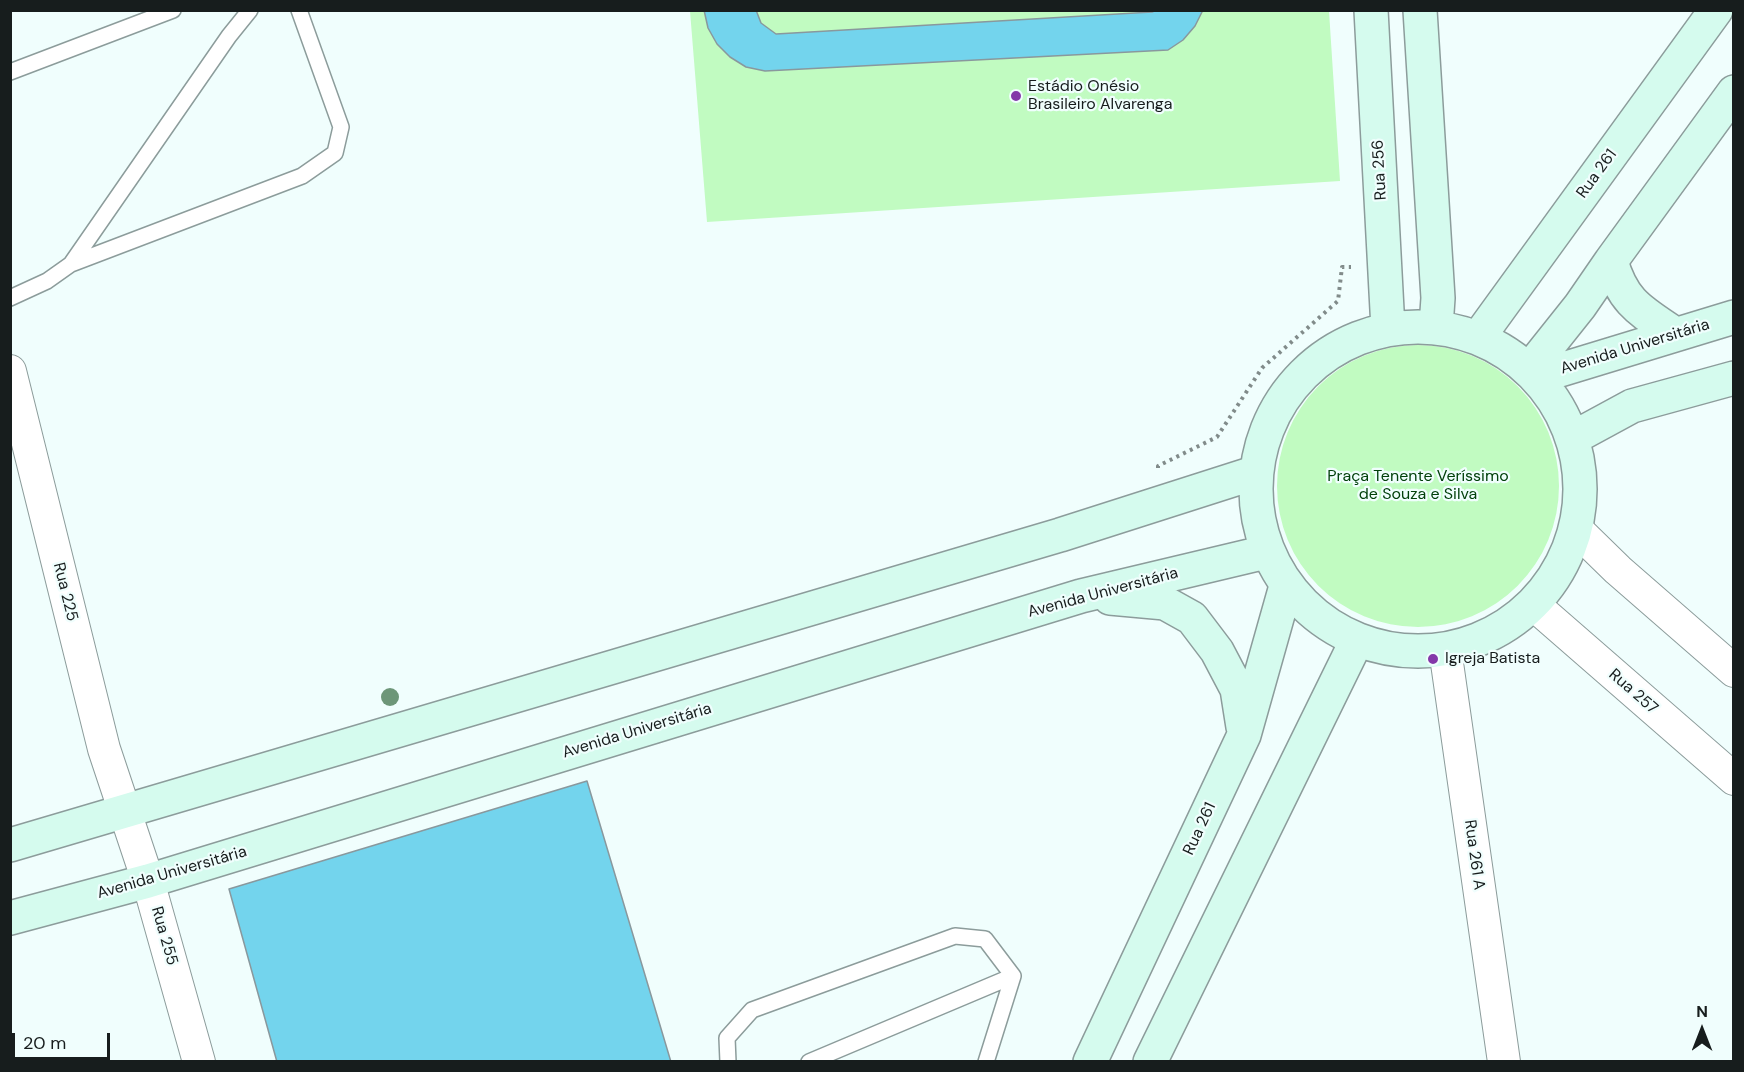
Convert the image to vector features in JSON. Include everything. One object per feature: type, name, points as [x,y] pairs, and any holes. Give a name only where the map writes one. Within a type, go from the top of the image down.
[{"type":"main road","name":"Rua 256","points":[[1371,10],[1388,328]]},
{"type":"main road","points":[[1420,10],[1438,298],[1436,327]]},
{"type":"main road","name":"Rua 261","points":[[1478,338],[1716,10]]},
{"type":"main road","points":[[1533,373],[1734,92]]},
{"type":"main road","points":[[1611,261],[1617,280],[1635,307],[1675,334]]},
{"type":"main road","name":"Avenida Universitária","points":[[1533,373],[1734,317]]},
{"type":"main road","points":[[1436,327],[1478,338],[1504,351],[1533,373],[1558,406],[1573,438],[1581,483],[1576,529],[1560,569],[1533,604],[1508,625],[1477,640],[1445,650],[1400,651],[1357,640],[1333,628],[1286,586],[1266,552],[1255,514],[1254,473],[1268,422],[1297,378],[1339,346],[1388,328],[1436,327]]},
{"type":"main road","points":[[1573,438],[1632,406],[1734,378]]},
{"type":"main road","points":[[10,845],[1060,535],[1254,473]]},
{"type":"main road","name":"Avenida Universitária","points":[[10,918],[148,881],[1081,596],[1266,552]]},
{"type":"main road","name":"Rua 261","points":[[1090,1062],[1244,735],[1286,586]]},
{"type":"main road","points":[[1081,596],[1165,603],[1192,618],[1217,651],[1237,689],[1244,735]]},
{"type":"main road","points":[[1150,1062],[1357,640]]},
{"type":"street","name":"Rua 225","points":[[10,371],[104,749],[126,812]]},
{"type":"street","points":[[1576,529],[1618,570],[1734,671]]},
{"type":"street","name":"Rua 257","points":[[1533,604],[1734,779]]},
{"type":"street","name":"Rua 261 A","points":[[1445,650],[1504,1062]]},
{"type":"street","name":"Rua 255","points":[[126,812],[199,1062]]},
{"type":"lane","points":[[10,72],[172,10]]},
{"type":"lane","points":[[71,264],[229,36],[250,10]]},
{"type":"lane","points":[[10,298],[47,280],[71,264],[302,176],[335,153],[341,127],[299,10]]},
{"type":"lane","points":[[728,1062],[727,1038],[752,1010],[955,936],[985,939],[1013,976]]},
{"type":"lane","points":[[809,1062],[1013,976]]},
{"type":"lane","points":[[986,1062],[1013,976]]},
{"type":"green space","name":"Estádio Onésio Brasileiro Alvarenga","points":[[690,11],[1329,11],[1340,181],[707,222]]},
{"type":"green space","name":"Praça Tenente Veríssimo de Souza e Silva","points":[[1432,345],[1446,347],[1485,361],[1518,386],[1535,407],[1549,432],[1557,458],[1559,486],[1557,514],[1549,540],[1535,565],[1518,586],[1497,603],[1472,617],[1446,625],[1404,627],[1390,625],[1351,611],[1328,595],[1309,576],[1293,553],[1279,514],[1277,472],[1279,458],[1293,419],[1309,396],[1328,377],[1351,361],[1390,347]]},
{"type":"building","points":[[704,10],[756,10],[761,23],[776,34],[1157,10],[1203,10],[1195,26],[1183,40],[1168,50],[765,71],[746,67],[730,57],[717,44],[708,28]]},
{"type":"building","points":[[587,781],[671,1062],[277,1062],[229,889]]},
{"type":"place","name":"Estádio Onésio Brasileiro Alvarenga","points":[[1016,96]]},
{"type":"place","name":"Igreja Batista","points":[[1433,659]]}]
